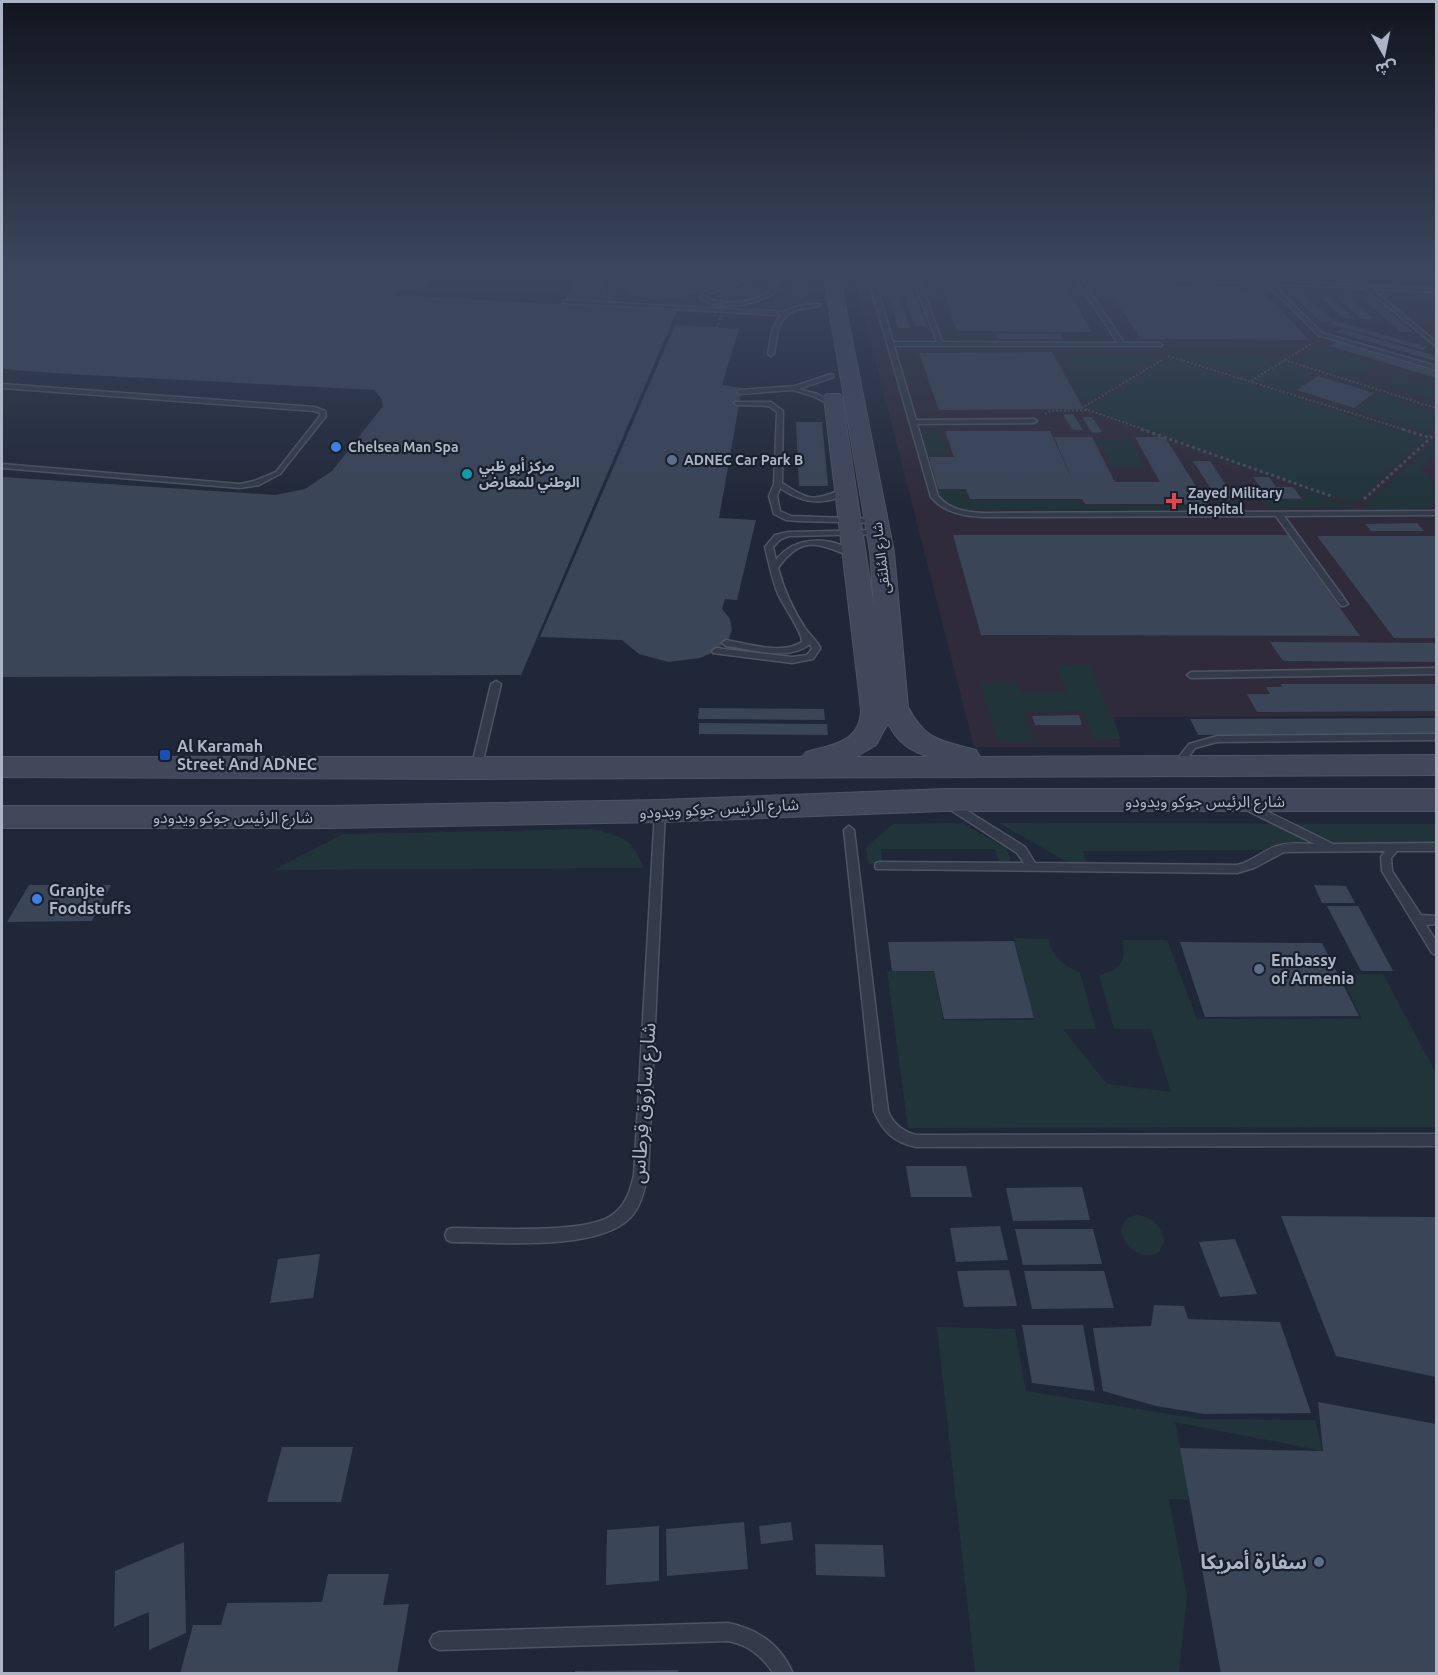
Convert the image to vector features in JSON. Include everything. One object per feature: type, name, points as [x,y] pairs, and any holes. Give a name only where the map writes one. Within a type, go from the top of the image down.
[{"type":"street","name":"شارع المُلتَقى","points":[[783,768],[851,748],[870,733],[874,724],[872,685],[826,351]]},
{"type":"street","name":"شارع المُلتَقى","points":[[845,351],[878,527],[892,693],[899,721],[916,740],[930,747],[1011,767]]},
{"type":"street","points":[[2,766],[476,769],[1437,765]]},
{"type":"street","name":"شارع الرئيس جوكو ويدودو","points":[[2,817],[331,818],[660,812],[800,804],[945,800],[1437,800]]},
{"type":"lane","points":[[893,351],[935,497],[939,503],[958,512],[983,515],[1437,513]]},
{"type":"lane","points":[[1378,351],[1437,368]]},
{"type":"lane","points":[[740,392],[812,385],[831,376]]},
{"type":"lane","points":[[2,386],[315,409],[323,412],[323,416],[278,473],[256,483],[240,486],[2,466]]},
{"type":"lane","points":[[787,389],[815,394],[834,405]]},
{"type":"lane","points":[[737,403],[771,404],[780,411],[778,484],[773,492],[774,508],[783,516],[852,536]]},
{"type":"lane","points":[[912,422],[1034,421]]},
{"type":"lane","points":[[778,484],[799,498],[811,500],[834,497],[846,489]]},
{"type":"lane","points":[[1278,513],[1344,604]]},
{"type":"lane","points":[[774,568],[786,551],[802,543],[834,545],[878,527]]},
{"type":"lane","points":[[716,651],[792,660],[805,659],[815,654],[815,645],[806,635],[779,588],[769,547],[778,537],[802,532],[852,536]]},
{"type":"lane","points":[[726,643],[790,651],[806,643],[806,635]]},
{"type":"lane","points":[[1191,675],[1437,671]]},
{"type":"lane","points":[[476,769],[496,684]]},
{"type":"lane","points":[[1177,766],[1192,746],[1201,741],[1216,739],[1437,737]]},
{"type":"lane","points":[[945,800],[1021,850],[1032,867]]},
{"type":"lane","points":[[1237,801],[1332,847]]},
{"type":"lane","name":"شارع سارُوق قِرطاس","points":[[452,1235],[588,1234],[615,1223],[633,1201],[639,1188],[640,1175],[660,812]]},
{"type":"lane","points":[[849,830],[881,1111],[892,1132],[916,1141],[1437,1140]]},
{"type":"lane","points":[[880,866],[1237,869],[1254,865],[1273,850],[1283,848],[1437,847]]},
{"type":"lane","points":[[1394,848],[1386,857],[1387,871],[1437,950]]},
{"type":"lane","points":[[1418,920],[1437,920]]},
{"type":"lane","points":[[439,1641],[728,1632],[743,1634],[759,1642],[784,1674]]},
{"type":"path","points":[[1250,381],[1299,351]]},
{"type":"path","points":[[1088,410],[1085,406],[1167,356],[1431,438]]},
{"type":"path","points":[[1284,360],[1437,408]]},
{"type":"path","points":[[1034,421],[1050,411],[1088,410],[1334,498]]},
{"type":"path","points":[[1357,506],[1437,433]]},
{"type":"shaded area","name":"Zayed Military Hospital","points":[[873,351],[1436,351],[1436,716],[1114,717],[1121,747],[974,747]]},
{"type":"green space","points":[[1313,351],[1334,351],[1376,364],[1354,379],[1297,361]]},
{"type":"green space","points":[[1168,353],[1259,355],[1317,373],[1289,392]]},
{"type":"green space","points":[[1059,355],[1163,355],[1084,402]]},
{"type":"green space","points":[[1170,358],[1424,439],[1354,503],[1088,408]]},
{"type":"green space","points":[[1396,376],[1436,389],[1436,399],[1386,383]]},
{"type":"green space","points":[[1381,394],[1436,412],[1436,427],[1428,434],[1358,411]]},
{"type":"green space","points":[[928,430],[940,430],[947,455],[926,455],[920,435]]},
{"type":"green space","points":[[1097,439],[1129,439],[1145,467],[1112,467]]},
{"type":"green space","points":[[1436,441],[1436,456],[1428,457],[1421,470],[1435,485],[1436,501],[1429,506],[1410,510],[1361,508]]},
{"type":"green space","points":[[1296,487],[1354,507],[1268,507],[1263,500],[1306,500]]},
{"type":"green space","points":[[934,490],[964,490],[967,500],[1079,501],[1082,505],[1222,506],[1220,502],[1237,502],[1244,511],[958,510],[942,503]]},
{"type":"green space","points":[[1089,664],[1121,739],[1094,740],[1083,711],[1024,712],[1033,742],[998,742],[980,682],[1017,682],[1022,694],[1067,694],[1056,665]]},
{"type":"green space","points":[[962,823],[1007,849],[1012,865],[1000,865],[995,849],[881,849],[883,864],[868,864],[866,847],[893,824]]},
{"type":"green space","points":[[999,823],[1436,824],[1436,849],[1083,851],[1087,864],[1072,865]]},
{"type":"green space","points":[[594,829],[626,841],[635,851],[644,868],[273,870],[343,834]]},
{"type":"green space","points":[[1014,938],[1049,939],[1056,956],[1080,973],[1096,1029],[1063,1029],[1107,1084],[1171,1092],[1151,1029],[1114,1029],[1099,975],[1112,971],[1120,964],[1124,953],[1122,940],[1167,940],[1197,1019],[1362,1019],[1340,974],[1383,974],[1436,1073],[1436,1127],[908,1128],[887,971],[934,972],[943,1020],[1034,1020]]},
{"type":"green space","points":[[1136,1215],[1147,1217],[1161,1231],[1164,1242],[1158,1253],[1148,1255],[1138,1253],[1125,1241],[1122,1226],[1127,1219]]},
{"type":"green space","points":[[937,1327],[1015,1329],[1026,1391],[1199,1419],[1315,1420],[1323,1451],[1175,1422],[1191,1500],[1169,1499],[1187,1596],[1179,1673],[975,1673]]},
{"type":"building","name":"مركز أبو ظبي الوطني للمعارض","points":[[2,351],[660,351],[521,675],[2,677],[2,477],[275,495],[305,489],[332,471],[383,406],[381,398],[374,390],[2,369]]},
{"type":"building","name":"ADNEC Car Park B","points":[[664,351],[732,351],[722,385],[742,388],[719,518],[756,520],[737,600],[725,599],[722,609],[730,619],[732,630],[729,638],[716,651],[700,658],[668,662],[639,654],[622,640],[540,637]]},
{"type":"building","points":[[1347,351],[1367,351],[1436,372],[1436,378]]},
{"type":"building","points":[[1402,351],[1419,351],[1436,356],[1436,361]]},
{"type":"building","points":[[1052,352],[1084,409],[939,410],[919,353]]},
{"type":"building","points":[[1318,376],[1374,393],[1354,408],[1297,390]]},
{"type":"building","points":[[1073,414],[1083,430],[1073,430],[1063,415]]},
{"type":"building","points":[[1082,417],[1092,417],[1102,432],[1092,433]]},
{"type":"building","points":[[796,422],[822,422],[828,486],[799,486]]},
{"type":"building","points":[[945,431],[1050,431],[1074,483],[1054,437],[1092,437],[1115,482],[1160,482],[1135,437],[1165,437],[1207,504],[1085,504],[1082,499],[970,499],[966,489],[938,489],[929,457],[954,457]]},
{"type":"building","points":[[1193,461],[1210,461],[1236,500],[1218,500]]},
{"type":"building","points":[[1253,477],[1269,477],[1276,487],[1293,487],[1302,499],[1268,498]]},
{"type":"building","points":[[1417,523],[1424,531],[1371,531],[1365,524]]},
{"type":"building","points":[[953,535],[1288,535],[1360,636],[981,635]]},
{"type":"building","points":[[1317,536],[1436,536],[1436,638],[1394,638]]},
{"type":"building","points":[[1270,642],[1436,643],[1436,662],[1283,661]]},
{"type":"building","points":[[1281,684],[1436,684],[1436,711],[1257,712],[1247,694],[1270,694],[1266,687],[1282,687]]},
{"type":"building","points":[[699,708],[824,709],[825,720],[698,719]]},
{"type":"building","points":[[1079,715],[1082,725],[1035,725],[1032,716]]},
{"type":"building","points":[[1436,718],[1436,734],[1198,735],[1190,719]]},
{"type":"building","points":[[699,723],[827,724],[828,735],[699,734]]},
{"type":"building","points":[[29,885],[111,885],[92,921],[7,922]]},
{"type":"building","points":[[1314,885],[1346,886],[1355,903],[1322,903]]},
{"type":"building","points":[[1327,906],[1358,906],[1393,971],[1361,971]]},
{"type":"building","points":[[1014,941],[1034,1018],[944,1019],[934,971],[892,971],[888,942]]},
{"type":"building","points":[[1180,942],[1322,943],[1359,1016],[1205,1017]]},
{"type":"building","points":[[906,1166],[966,1166],[972,1197],[911,1197]]},
{"type":"building","points":[[1082,1187],[1090,1220],[1013,1221],[1006,1188]]},
{"type":"building","points":[[1281,1216],[1436,1217],[1436,1377],[1336,1356]]},
{"type":"building","points":[[1000,1226],[1008,1260],[956,1262],[950,1228]]},
{"type":"building","points":[[1015,1229],[1093,1229],[1102,1264],[1023,1265]]},
{"type":"building","points":[[1235,1239],[1257,1294],[1220,1297],[1199,1242]]},
{"type":"building","points":[[320,1254],[313,1298],[270,1303],[278,1259]]},
{"type":"building","points":[[1009,1270],[1017,1306],[964,1307],[957,1271]]},
{"type":"building","points":[[1024,1271],[1104,1271],[1114,1308],[1032,1309]]},
{"type":"building","points":[[1154,1305],[1184,1306],[1188,1319],[1280,1322],[1311,1413],[1205,1414],[1156,1406],[1103,1391],[1093,1328],[1151,1326]]},
{"type":"building","points":[[1022,1325],[1083,1325],[1095,1391],[1032,1383]]},
{"type":"building","name":"سفارة أمريكا","points":[[1318,1402],[1436,1424],[1436,1674],[1221,1674],[1180,1448],[1323,1451]]},
{"type":"building","points":[[282,1447],[353,1447],[341,1502],[267,1502]]},
{"type":"building","points":[[744,1522],[748,1569],[667,1576],[666,1529]]},
{"type":"building","points":[[791,1522],[793,1540],[761,1544],[759,1526]]},
{"type":"building","points":[[659,1526],[659,1581],[606,1585],[607,1530]]},
{"type":"building","points":[[184,1542],[186,1633],[149,1650],[149,1612],[114,1627],[115,1571]]},
{"type":"building","points":[[815,1544],[883,1545],[885,1577],[816,1575]]},
{"type":"building","points":[[328,1574],[389,1574],[383,1605],[409,1604],[397,1674],[180,1674],[193,1625],[221,1625],[227,1603],[322,1602]]},
{"type":"building","points":[[678,1670],[678,1674],[575,1674],[575,1671]]},
{"type":"place","name":"Chelsea Man Spa","points":[[336,447]]},
{"type":"place","name":"ADNEC Car Park B","points":[[672,460]]},
{"type":"place","name":"مركز أبو ظبي الوطني للمعارض","points":[[467,474]]},
{"type":"place","name":"Zayed Military Hospital","points":[[1174,501]]},
{"type":"place","name":"Al Karamah Street And ADNEC","points":[[165,755]]},
{"type":"place","name":"Granjte Foodstuffs","points":[[37,899]]},
{"type":"place","name":"Embassy of Armenia","points":[[1259,969]]},
{"type":"place","name":"سفارة أمريكا","points":[[1319,1562]]}]
